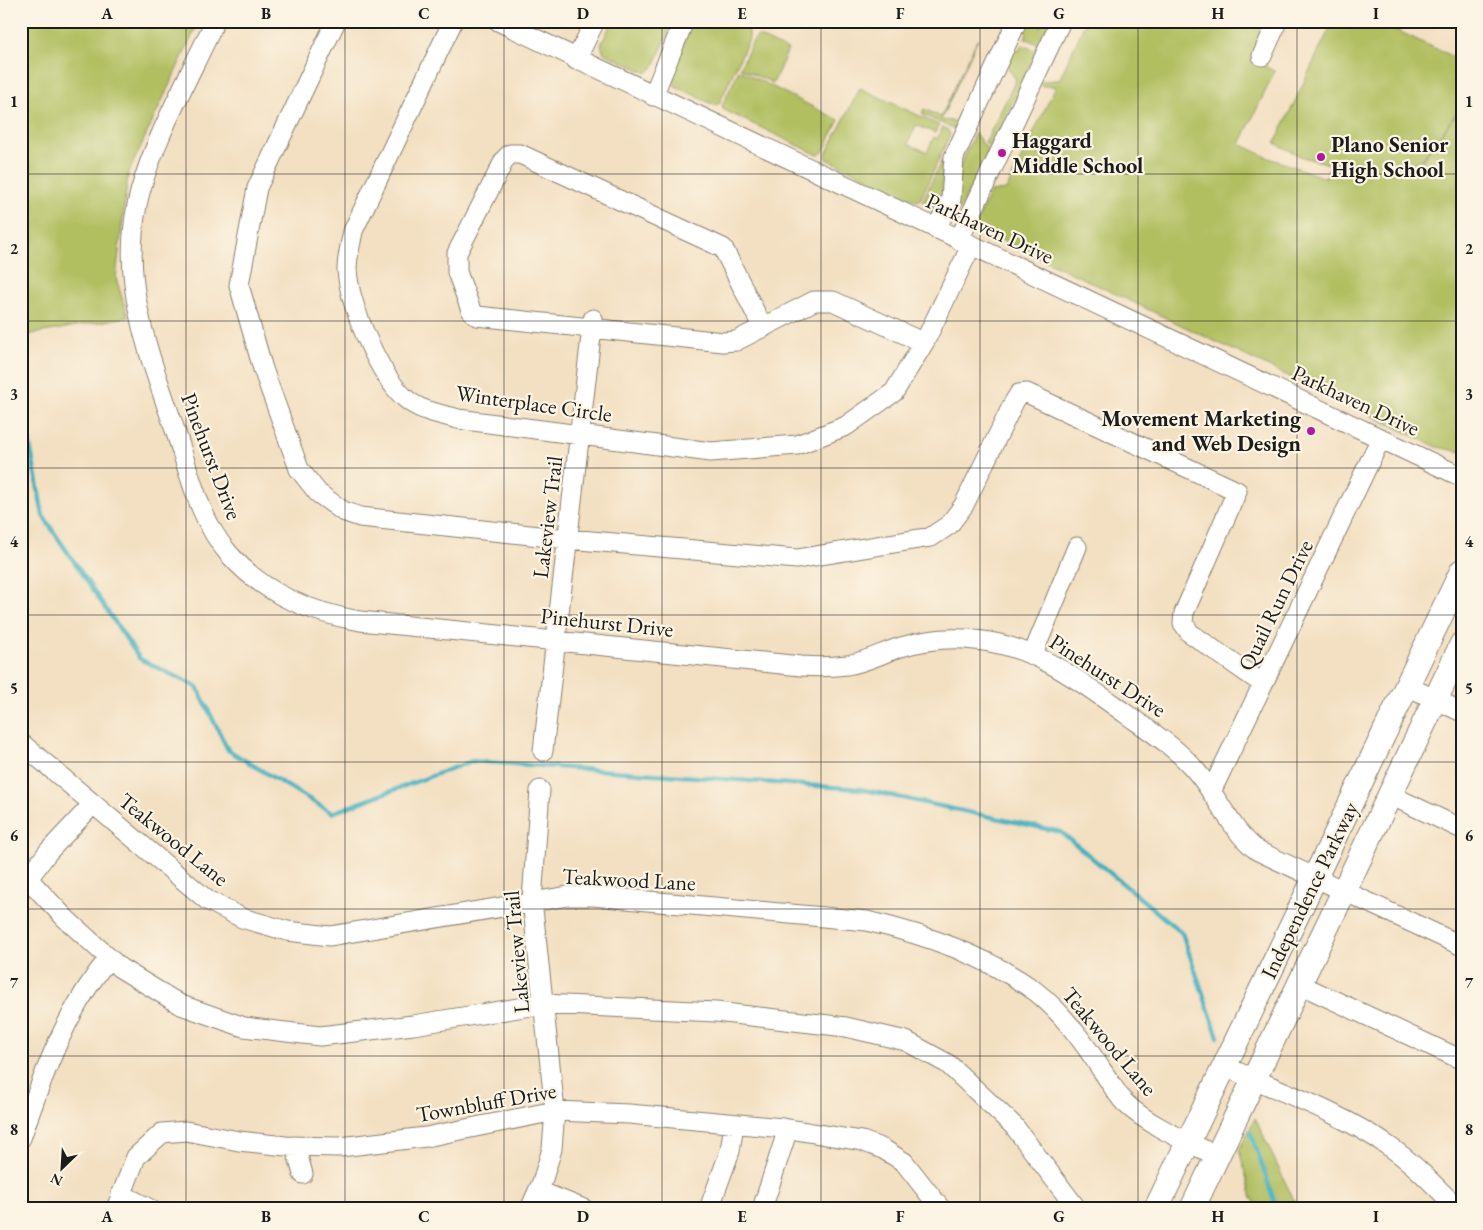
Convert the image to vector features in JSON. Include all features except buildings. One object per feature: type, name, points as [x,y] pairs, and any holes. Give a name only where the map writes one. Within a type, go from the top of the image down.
[{"type":"main road","name":"Independence Parkway","points":[[1156,1209],[1462,571]]},
{"type":"main road","name":"Independence Parkway","points":[[1192,1209],[1462,644]]},
{"type":"street","name":"Pinehurst Drive","points":[[215,21],[147,170],[137,204],[133,254],[137,308],[199,500],[215,535],[228,553],[263,586],[287,600],[330,616],[360,622],[825,667],[862,662],[923,642],[949,639],[976,640],[1008,645],[1033,654],[1076,678],[1160,738],[1196,771],[1234,828],[1246,842],[1258,851],[1462,946]]},
{"type":"street","points":[[336,21],[257,188],[240,285],[263,369],[299,469],[318,493],[343,511],[360,517],[568,539],[797,559],[931,538],[949,525],[964,505],[1014,402],[1019,394],[1027,393],[1237,492],[1184,613],[1183,623],[1190,634],[1264,684]]},
{"type":"street","name":"Winterplace Circle","points":[[453,21],[353,231],[347,269],[356,309],[368,343],[386,374],[405,398],[429,412],[458,419],[582,433],[711,452],[797,445],[846,426],[894,392],[924,343],[1061,21]]},
{"type":"street","name":"Parkhaven Drive","points":[[498,21],[576,60],[1462,477]]},
{"type":"street","points":[[576,60],[595,21]]},
{"type":"street","points":[[653,96],[684,21]]},
{"type":"street","points":[[936,229],[951,199],[954,157],[1017,21]]},
{"type":"street","points":[[1262,56],[1275,27],[1274,21]]},
{"type":"street","points":[[763,328],[723,248],[520,154],[510,154],[505,159],[457,254],[457,272],[471,310],[477,316],[593,324],[723,342],[736,341],[763,328],[814,302],[833,301],[924,343]]},
{"type":"street","name":"Lakeview Trail","points":[[542,751],[582,433],[593,324]]},
{"type":"street","name":"Quail Run Drive","points":[[1211,792],[1381,438]]},
{"type":"street","points":[[1033,654],[1077,547]]},
{"type":"street","points":[[1407,686],[1462,712]]},
{"type":"street","name":"Teakwood Lane","points":[[21,743],[207,900],[242,918],[287,931],[330,936],[367,931],[532,900],[568,896],[593,896],[867,922],[904,930],[958,948],[993,965],[1035,991],[1057,1012],[1088,1050],[1124,1101],[1135,1112],[1217,1156]]},
{"type":"street","name":"Lakeview Trail","points":[[530,1209],[539,1191],[552,1149],[555,1111],[532,900],[540,790]]},
{"type":"street","points":[[1390,795],[1462,829]]},
{"type":"street","points":[[93,804],[48,852],[25,883],[120,968],[181,1005],[244,1027],[320,1036],[413,1025],[543,1004],[716,1012],[846,1028],[906,1041],[948,1064],[1014,1126],[1077,1209]]},
{"type":"street","points":[[21,1138],[48,1063],[90,981],[109,958]]},
{"type":"street","points":[[1300,984],[1462,1060]]},
{"type":"street","points":[[1224,1066],[1335,1116],[1390,1147],[1412,1164],[1458,1209]]},
{"type":"street","name":"Townbluff Drive","points":[[119,1201],[136,1157],[162,1133],[186,1131],[239,1141],[295,1146],[340,1147],[426,1138],[555,1111],[629,1114],[788,1129],[862,1141],[883,1149],[904,1162],[941,1209]]},
{"type":"street","points":[[709,1209],[730,1151],[734,1124]]},
{"type":"street","points":[[762,1209],[779,1162],[788,1129]]},
{"type":"street","points":[[295,1146],[303,1174]]},
{"type":"street","points":[[539,1191],[584,1209]]},
{"type":"street","points":[[119,1201],[150,1209]]},
{"type":"green space","points":[[21,21],[199,21],[128,174],[116,278],[128,317],[21,336]]},
{"type":"green space","points":[[612,21],[674,21],[653,68],[646,73],[604,53],[601,45]]},
{"type":"green space","points":[[693,21],[727,21],[749,31],[749,39],[719,104],[714,105],[675,86],[671,73]]},
{"type":"green space","points":[[1028,21],[1036,21],[1040,27],[1043,21],[1050,21],[1039,45],[1025,38],[1027,32],[1024,30]]},
{"type":"green space","name":"Plano Senior High School","points":[[1086,21],[1269,21],[1251,60],[1275,71],[1240,144],[1269,158],[1326,178],[1330,164],[1302,157],[1275,143],[1333,21],[1377,21],[1462,61],[1462,105],[1422,159],[1387,174],[1421,162],[1462,106],[1462,452],[1437,447],[975,226],[990,192],[1006,190],[1056,86],[1041,86],[1042,81],[1059,80]]},
{"type":"green space","points":[[758,36],[788,50],[773,83],[740,68],[753,41]]},
{"type":"green space","points":[[978,38],[941,120],[960,122],[956,130],[922,114],[924,109],[941,117]]},
{"type":"green space","points":[[1022,45],[1036,51],[991,149],[985,143],[1016,80],[1007,66],[1014,49],[1019,51]]},
{"type":"green space","points":[[739,70],[839,120],[823,152],[818,155],[724,110],[722,106]]},
{"type":"green space","points":[[860,88],[939,125],[935,133],[916,125],[908,144],[927,152],[934,137],[937,139],[943,127],[948,130],[950,135],[920,200],[916,201],[827,159],[826,154]]},
{"type":"green space","points":[[975,133],[989,152],[958,213],[955,213],[960,166]]},
{"type":"green space","points":[[942,160],[942,192],[931,208],[922,202]]},
{"type":"green space","points":[[1255,1118],[1298,1209],[1259,1209],[1252,1198],[1239,1150]]},
{"type":"waterway","points":[[21,396],[43,516],[140,659],[197,687],[228,750],[332,813],[472,761],[860,789],[1061,832],[1182,933],[1218,1037]]},
{"type":"waterway","points":[[1251,1133],[1277,1209]]},
{"type":"place","name":"Haggard Middle School","points":[[1002,153]]},
{"type":"place","name":"Plano Senior High School","points":[[1321,157]]},
{"type":"place","name":"Movement Marketing and Web Design","points":[[1311,431]]}]
